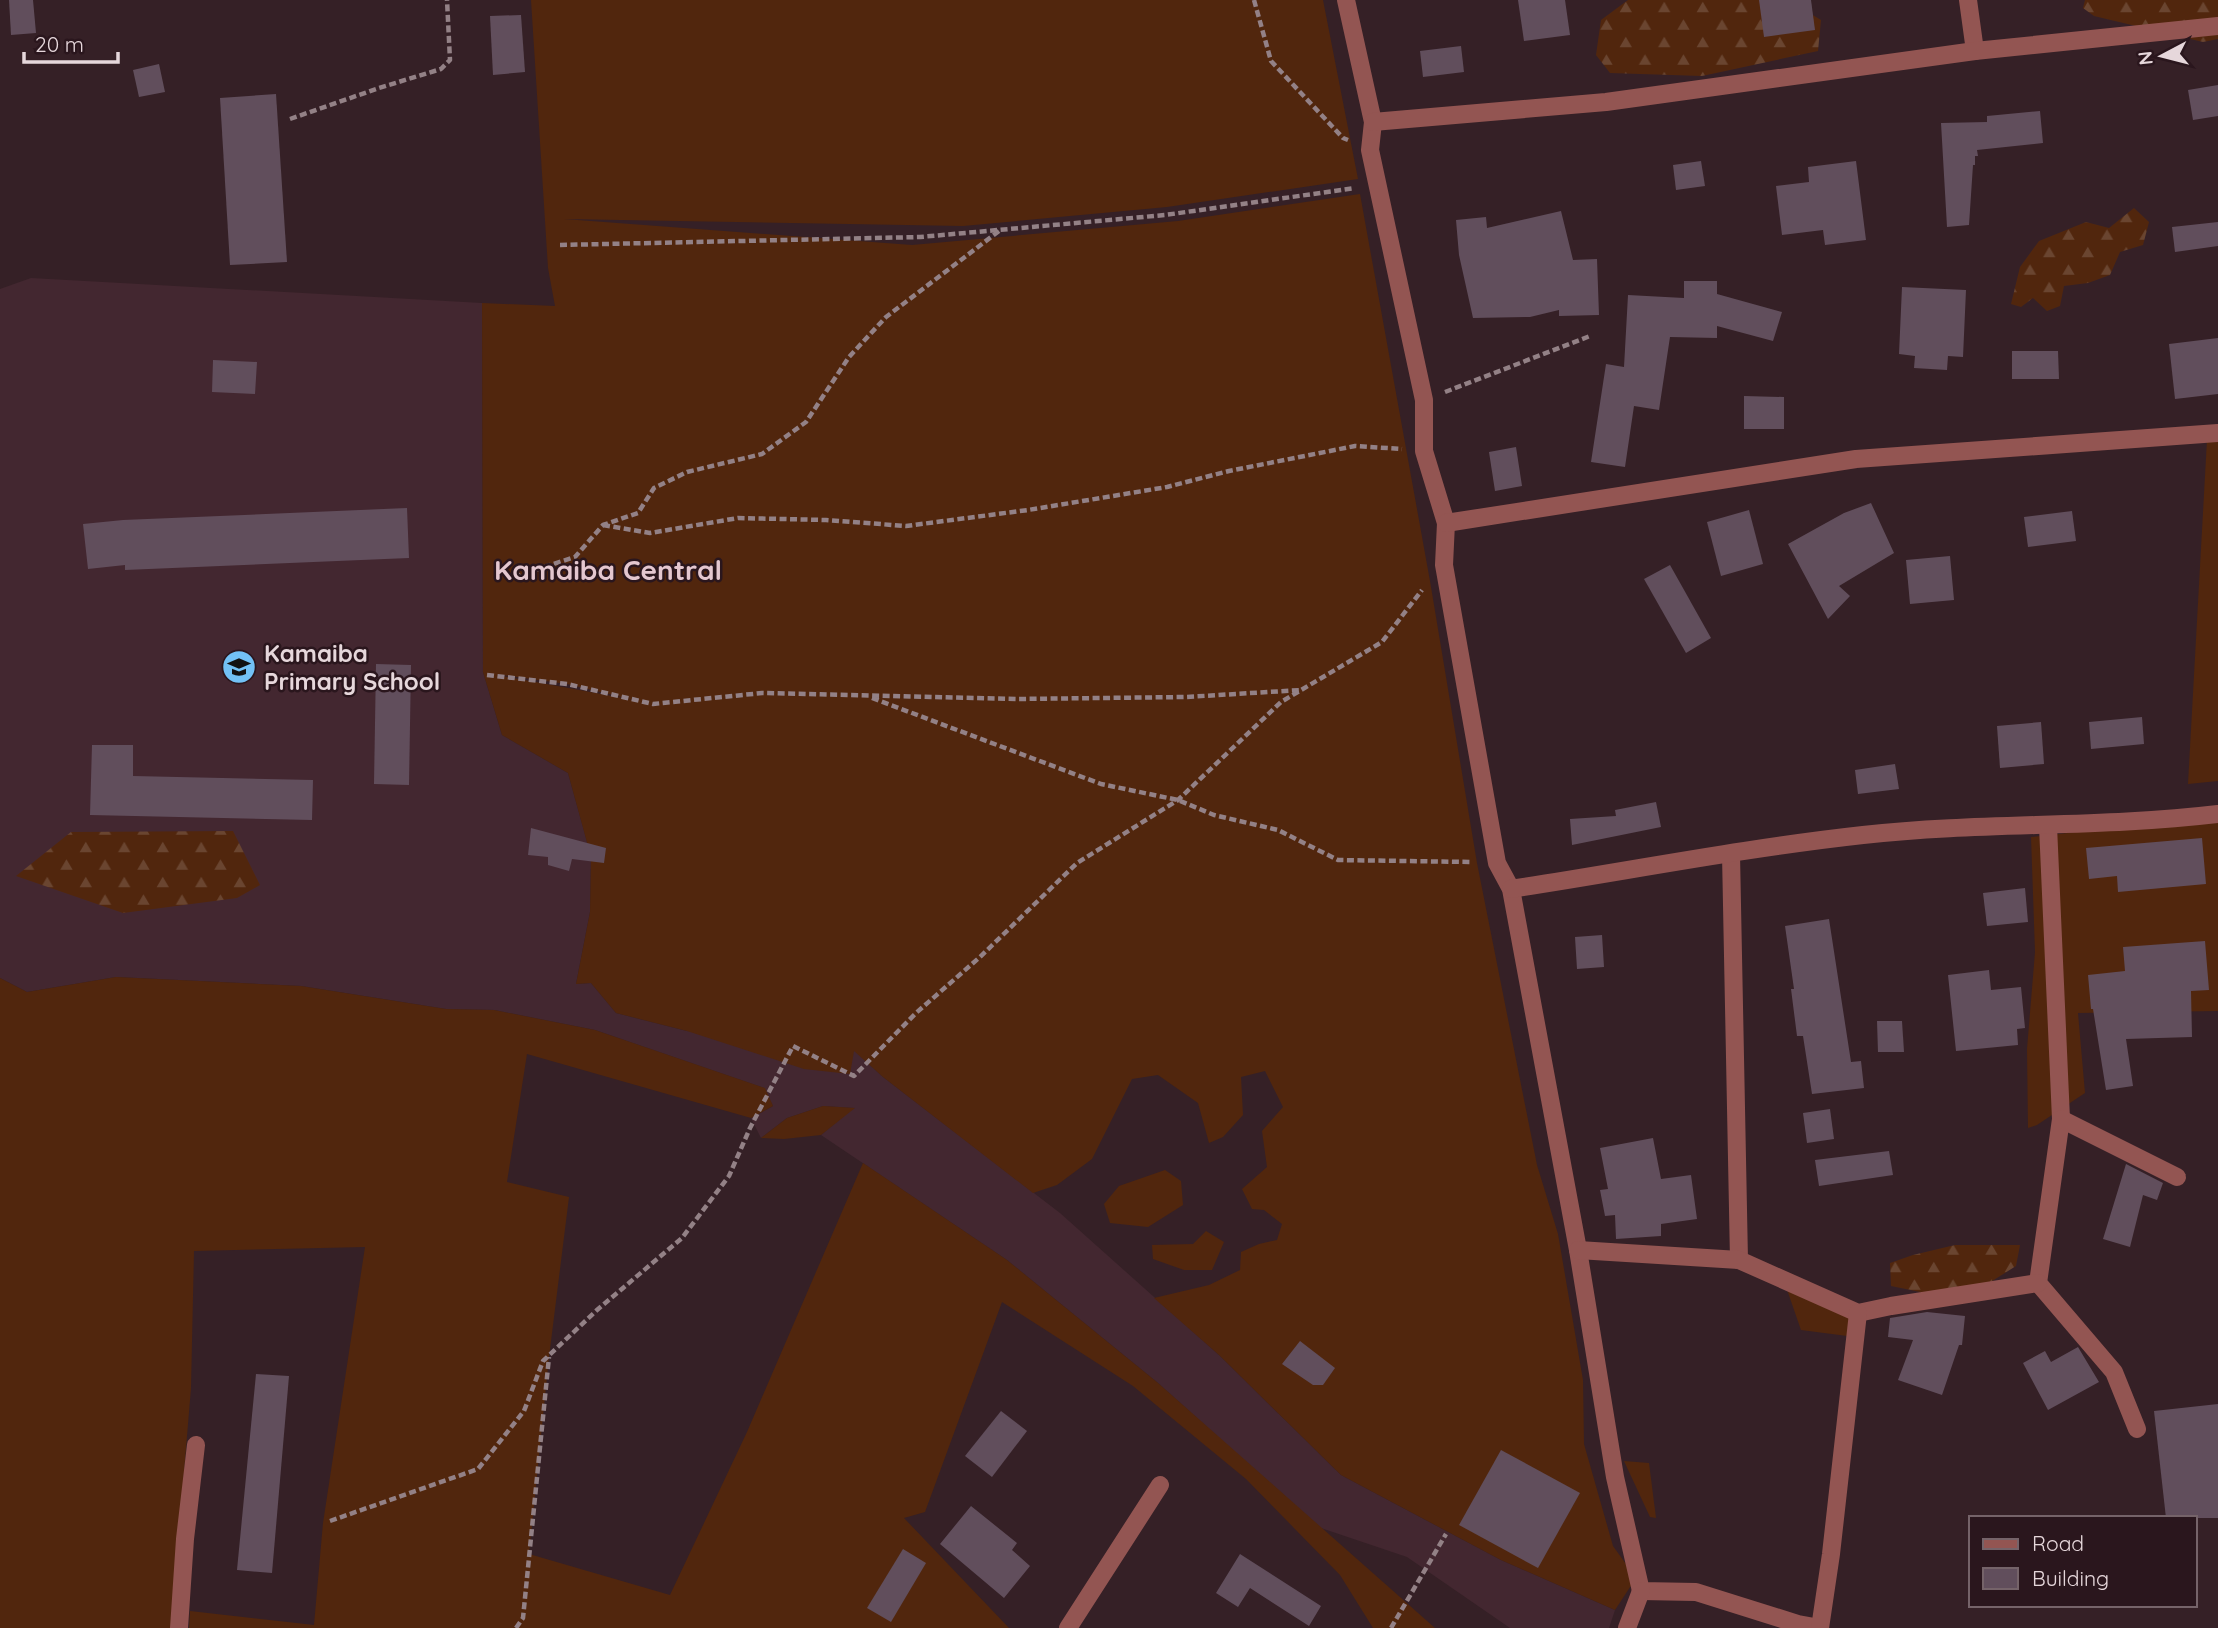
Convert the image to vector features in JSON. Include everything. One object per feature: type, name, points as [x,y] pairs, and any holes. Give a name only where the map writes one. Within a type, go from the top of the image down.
[{"type":"street","points":[[1346,0],[1373,122],[1370,150],[1424,400],[1424,451],[1446,523],[1444,565],[1497,863],[1511,889],[1578,1250],[1615,1477],[1641,1591],[1627,1628]]},
{"type":"street","points":[[1968,0],[1975,51]]},
{"type":"street","points":[[1373,122],[1606,102],[1975,51],[2218,26]]},
{"type":"street","points":[[1446,523],[1856,458],[2218,433]]},
{"type":"street","points":[[1511,889],[1864,835],[2218,814]]},
{"type":"street","points":[[2048,826],[2062,1119],[2038,1283],[2114,1372],[2137,1429]]},
{"type":"street","points":[[1731,854],[1739,1259]]},
{"type":"street","points":[[2062,1119],[2177,1177]]},
{"type":"street","points":[[1578,1250],[1739,1259],[1858,1313],[2038,1283]]},
{"type":"street","points":[[1641,1591],[1696,1592],[1798,1624],[1820,1628],[1832,1554],[1858,1313]]},
{"type":"street","points":[[179,1628],[185,1539],[196,1445]]},
{"type":"street","points":[[1068,1628],[1160,1485]]},
{"type":"path","points":[[290,120],[441,69],[450,60],[447,0]]},
{"type":"path","points":[[1254,0],[1271,61],[1343,138],[1370,150]]},
{"type":"path","points":[[560,245],[920,237],[1165,215],[1377,185]]},
{"type":"path","points":[[514,577],[575,556],[603,525],[638,513],[654,488],[687,472],[762,454],[806,422],[849,357],[887,317],[999,230]]},
{"type":"path","points":[[1424,400],[1590,336]]},
{"type":"path","points":[[603,525],[650,533],[738,518],[827,520],[906,526],[1028,510],[1167,487],[1229,471],[1355,446],[1424,451]]},
{"type":"path","points":[[330,1521],[478,1469],[524,1411],[543,1361],[597,1310],[682,1238],[729,1176],[750,1128],[793,1046],[854,1076],[916,1013],[980,957],[1077,863],[1178,800],[1281,702],[1382,642],[1444,565]]},
{"type":"path","points":[[487,675],[567,684],[653,705],[762,693],[1018,699],[1172,697],[1302,690]]},
{"type":"path","points":[[868,697],[1101,784],[1178,800],[1214,815],[1278,830],[1338,860],[1497,863]]},
{"type":"path","points":[[516,1628],[523,1618],[548,1357]]},
{"type":"path","points":[[1391,1628],[1446,1534]]},
{"type":"shaded area","points":[[31,278],[482,303],[483,672],[502,735],[568,773],[591,856],[590,912],[576,984],[591,983],[616,1013],[687,1031],[854,1050],[883,1077],[1060,1213],[1219,1355],[1341,1475],[1501,1560],[1615,1610],[1609,1628],[1510,1628],[1407,1557],[1318,1527],[1158,1383],[1007,1260],[821,1135],[853,1108],[823,1106],[787,1118],[761,1138],[751,1118],[773,1106],[764,1088],[595,1030],[494,1010],[446,1009],[301,986],[116,977],[27,992],[0,978],[0,289]]},
{"type":"green space","points":[[531,0],[1323,0],[1358,179],[1167,207],[963,226],[564,219],[912,245],[1178,221],[1360,194],[1430,581],[1477,863],[1537,1165],[1558,1234],[1583,1380],[1584,1444],[1613,1546],[1636,1578],[1615,1610],[1501,1560],[1341,1475],[1219,1355],[1154,1298],[1209,1285],[1240,1270],[1241,1252],[1277,1240],[1282,1224],[1264,1210],[1252,1209],[1242,1189],[1267,1167],[1262,1131],[1283,1107],[1265,1071],[1241,1077],[1243,1115],[1223,1137],[1209,1143],[1198,1103],[1158,1075],[1132,1079],[1092,1159],[1057,1185],[1033,1193],[883,1077],[854,1051],[850,1074],[804,1069],[687,1031],[616,1013],[591,983],[576,984],[590,912],[591,857],[568,773],[502,735],[483,672],[482,303],[555,306],[548,268]],"holes":[[[502,675],[567,684],[634,700]]]},
{"type":"green space","points":[[1628,0],[1788,0],[1821,20],[1818,51],[1702,76],[1610,73],[1596,55],[1601,20]]},
{"type":"green space","points":[[2085,0],[2218,0],[2218,39],[2203,42],[2094,16],[2083,8]]},
{"type":"green space","points":[[2134,208],[2149,222],[2143,245],[2120,252],[2110,275],[2088,283],[2064,286],[2060,306],[2047,311],[2033,298],[2021,307],[2011,304],[2020,267],[2039,241],[2086,222],[2109,228]]},
{"type":"green space","points":[[2218,438],[2218,781],[2188,784],[2207,440]]},
{"type":"green space","points":[[2218,816],[2218,1011],[2078,1013],[2085,1093],[2037,1125],[2028,1128],[2027,1049],[2035,952],[2031,837]]},
{"type":"green space","points":[[233,831],[260,885],[237,898],[123,913],[16,876],[71,832]]},
{"type":"green space","points":[[116,977],[301,986],[446,1009],[494,1010],[595,1030],[765,1088],[773,1106],[751,1118],[527,1054],[507,1182],[569,1197],[529,1554],[670,1595],[747,1432],[863,1163],[1007,1260],[1158,1383],[1435,1628],[1373,1628],[1340,1575],[1246,1479],[1133,1386],[1002,1302],[925,1512],[904,1518],[1009,1628],[189,1628],[190,1611],[314,1625],[323,1523],[365,1247],[194,1251],[191,1388],[171,1628],[0,1628],[0,978],[27,992]]},
{"type":"green space","points":[[823,1106],[855,1108],[821,1135],[784,1139],[761,1138],[787,1118]]},
{"type":"green space","points":[[1165,1170],[1181,1181],[1183,1205],[1148,1227],[1110,1223],[1104,1204],[1119,1186]]},
{"type":"green space","points":[[1206,1231],[1224,1242],[1212,1270],[1184,1270],[1153,1259],[1152,1245],[1193,1244]]},
{"type":"green space","points":[[1955,1245],[2020,1245],[2016,1266],[1981,1288],[1935,1295],[1891,1286],[1890,1263]]},
{"type":"green space","points":[[1784,1281],[1858,1306],[1855,1337],[1801,1330]]},
{"type":"green space","points":[[1624,1461],[1649,1463],[1656,1518],[1650,1517]]},
{"type":"building","points":[[9,0],[33,0],[36,33],[11,35]]},
{"type":"building","points":[[1518,0],[1565,0],[1570,35],[1524,41]]},
{"type":"building","points":[[1759,0],[1811,0],[1815,30],[1764,37]]},
{"type":"building","points":[[521,15],[525,72],[493,75],[490,16]]},
{"type":"building","points":[[1461,46],[1464,72],[1423,77],[1420,51]]},
{"type":"building","points":[[159,64],[165,92],[139,97],[133,70]]},
{"type":"building","points":[[2218,85],[2218,116],[2193,120],[2188,90]]},
{"type":"building","points":[[276,94],[287,262],[230,265],[220,98]]},
{"type":"building","points":[[2040,111],[2043,143],[1977,150],[1978,156],[1975,156],[1973,165],[1969,225],[1947,227],[1941,123],[1987,122],[1987,116]]},
{"type":"building","points":[[1701,161],[1705,186],[1676,190],[1673,165]]},
{"type":"building","points":[[1856,161],[1866,240],[1825,245],[1823,230],[1782,235],[1776,186],[1809,182],[1808,167]]},
{"type":"building","points":[[1561,211],[1573,260],[1597,259],[1599,315],[1559,316],[1559,310],[1530,317],[1473,318],[1459,255],[1456,220],[1486,217],[1487,228]]},
{"type":"building","points":[[2218,222],[2218,246],[2175,252],[2172,227]]},
{"type":"building","points":[[1684,281],[1717,281],[1717,294],[1782,312],[1773,341],[1717,326],[1717,338],[1670,337],[1659,410],[1634,406],[1625,467],[1591,462],[1606,364],[1624,367],[1628,295],[1684,298]]},
{"type":"building","points":[[1902,287],[1966,290],[1963,357],[1948,356],[1947,370],[1914,368],[1915,356],[1899,354]]},
{"type":"building","points":[[2218,338],[2218,394],[2175,399],[2169,344]]},
{"type":"building","points":[[2012,351],[2058,351],[2059,379],[2012,379]]},
{"type":"building","points":[[213,360],[257,362],[255,394],[212,392]]},
{"type":"building","points":[[1744,396],[1784,397],[1784,429],[1744,429]]},
{"type":"building","points":[[1516,447],[1522,486],[1495,491],[1489,452]]},
{"type":"building","points":[[1871,503],[1894,553],[1839,586],[1850,596],[1828,619],[1788,544],[1844,513]]},
{"type":"building","points":[[407,508],[409,558],[125,570],[125,565],[88,569],[83,524]]},
{"type":"building","points":[[1749,510],[1763,564],[1721,576],[1707,522]]},
{"type":"building","points":[[2072,511],[2076,541],[2028,547],[2024,517]]},
{"type":"building","points":[[1950,556],[1954,600],[1910,604],[1906,560]]},
{"type":"building","points":[[1670,565],[1711,638],[1686,653],[1644,579]]},
{"type":"building","points":[[376,664],[411,665],[409,785],[374,784]]},
{"type":"building","points":[[2142,717],[2144,744],[2091,749],[2089,722]]},
{"type":"building","points":[[2041,722],[2044,764],[2000,768],[1997,726]]},
{"type":"building","points":[[92,745],[133,745],[133,776],[313,780],[312,820],[90,815]]},
{"type":"building","points":[[1895,764],[1899,789],[1858,794],[1855,770]]},
{"type":"building","points":[[1656,802],[1661,827],[1572,845],[1570,819],[1616,816],[1615,810]]},
{"type":"building","points":[[531,828],[606,848],[604,863],[572,859],[569,871],[548,865],[548,857],[528,855]]},
{"type":"building","points":[[2202,838],[2206,884],[2118,892],[2117,876],[2089,879],[2086,848]]},
{"type":"building","points":[[2025,888],[2028,922],[1987,926],[1983,893]]},
{"type":"building","points":[[1829,919],[1851,1062],[1861,1061],[1864,1088],[1812,1094],[1803,1036],[1797,1036],[1791,989],[1794,989],[1785,926]]},
{"type":"building","points":[[1602,935],[1604,967],[1577,969],[1575,937]]},
{"type":"building","points":[[2205,941],[2209,990],[2191,991],[2192,1037],[2126,1039],[2133,1086],[2106,1090],[2091,1009],[2088,975],[2125,971],[2123,947]]},
{"type":"building","points":[[1989,970],[1991,990],[2021,987],[2025,1028],[2017,1029],[2018,1045],[1956,1051],[1948,975]]},
{"type":"building","points":[[1877,1021],[1902,1021],[1904,1052],[1878,1052]]},
{"type":"building","points":[[1830,1109],[1834,1139],[1807,1143],[1803,1113]]},
{"type":"building","points":[[1653,1138],[1661,1179],[1691,1175],[1697,1219],[1661,1224],[1661,1236],[1616,1239],[1615,1215],[1605,1216],[1600,1190],[1608,1189],[1600,1148]]},
{"type":"building","points":[[1889,1151],[1893,1175],[1819,1186],[1815,1160]]},
{"type":"building","points":[[2126,1164],[2163,1183],[2157,1200],[2143,1195],[2130,1247],[2103,1239]]},
{"type":"building","points":[[1927,1312],[1965,1316],[1962,1345],[1959,1345],[1942,1395],[1898,1380],[1913,1340],[1888,1337],[1890,1318]]},
{"type":"building","points":[[1300,1341],[1335,1368],[1323,1385],[1313,1385],[1282,1364]]},
{"type":"building","points":[[2078,1347],[2099,1382],[2048,1410],[2023,1363],[2045,1351],[2051,1362]]},
{"type":"building","points":[[256,1374],[289,1376],[272,1573],[237,1570]]},
{"type":"building","points":[[2218,1404],[2218,1518],[2166,1516],[2154,1411]]},
{"type":"building","points":[[1001,1411],[1027,1431],[992,1477],[965,1456]]},
{"type":"building","points":[[1501,1450],[1580,1493],[1538,1568],[1459,1525]]},
{"type":"building","points":[[971,1506],[1017,1543],[1012,1550],[1030,1566],[1004,1598],[940,1544]]},
{"type":"building","points":[[903,1549],[926,1563],[891,1622],[867,1608]]},
{"type":"building","points":[[1240,1554],[1321,1606],[1309,1626],[1250,1588],[1238,1607],[1216,1593]]},
{"type":"place","name":"Kamaiba Primary School","points":[[239,667]]},
{"type":"district","name":"Kamaiba Central","points":[[608,569]]}]
